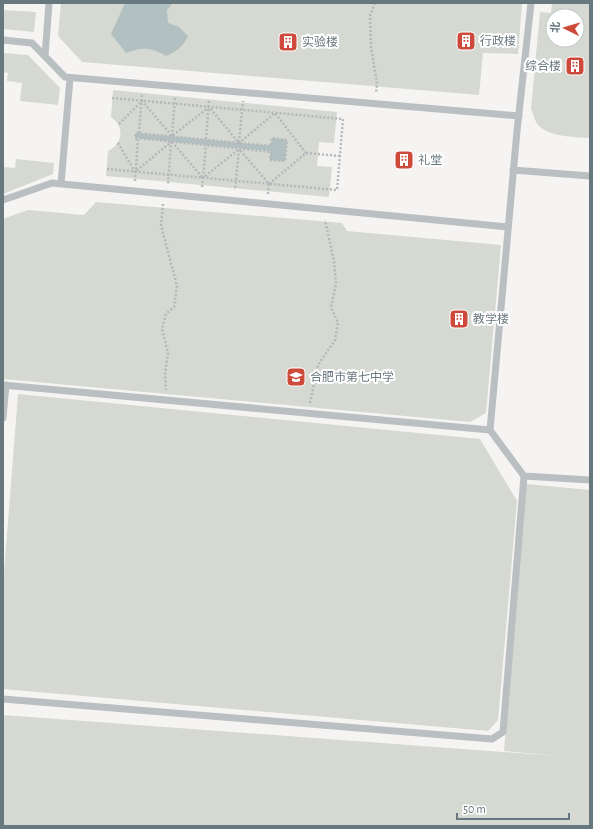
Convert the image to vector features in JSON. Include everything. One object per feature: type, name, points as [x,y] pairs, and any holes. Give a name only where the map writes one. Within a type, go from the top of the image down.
[{"type":"lane","points":[[45,56],[49,3]]},
{"type":"lane","points":[[3,699],[492,739],[503,732],[524,476],[490,430],[518,116],[530,3]]},
{"type":"lane","points":[[3,40],[32,43],[65,77],[70,78],[518,116]]},
{"type":"lane","points":[[61,184],[70,78]]},
{"type":"lane","points":[[513,170],[590,176]]},
{"type":"lane","points":[[3,200],[52,183],[508,227]]},
{"type":"lane","points":[[3,418],[5,385],[490,430]]},
{"type":"lane","points":[[524,476],[590,480]]},
{"type":"path","points":[[375,3],[370,16],[371,47],[377,84],[375,104]]},
{"type":"path","points":[[135,172],[138,138],[136,138],[136,133],[139,133],[143,84]]},
{"type":"path","points":[[172,136],[176,87]]},
{"type":"path","points":[[206,140],[210,90]]},
{"type":"path","points":[[239,143],[244,93]]},
{"type":"path","points":[[107,169],[336,190],[344,119],[112,98]]},
{"type":"path","points":[[119,124],[142,101]]},
{"type":"path","points":[[142,101],[172,136]]},
{"type":"path","points":[[172,136],[209,107]]},
{"type":"path","points":[[209,107],[239,143]]},
{"type":"path","points":[[239,143],[275,113]]},
{"type":"path","points":[[275,113],[306,153]]},
{"type":"path","points":[[139,133],[271,146],[272,138],[287,140]]},
{"type":"path","points":[[285,161],[287,140],[293,135]]},
{"type":"path","points":[[138,138],[271,152],[270,160],[285,161],[290,166]]},
{"type":"path","points":[[135,172],[171,142]]},
{"type":"path","points":[[169,175],[171,142]]},
{"type":"path","points":[[171,142],[202,178]]},
{"type":"path","points":[[118,143],[135,172]]},
{"type":"path","points":[[202,178],[206,145]]},
{"type":"path","points":[[239,148],[269,184]]},
{"type":"path","points":[[202,178],[239,148]]},
{"type":"path","points":[[236,181],[239,148]]},
{"type":"path","points":[[269,184],[306,153],[340,156]]},
{"type":"path","points":[[164,194],[161,225],[177,286],[174,307],[166,314],[162,329],[168,353],[165,374],[166,400]]},
{"type":"path","points":[[308,412],[318,365],[335,340],[338,324],[331,307],[336,284],[334,261],[322,209]]},
{"type":"shaded area","points":[[61,3],[522,3],[518,54],[483,53],[479,95],[82,62],[58,36]]},
{"type":"shaded area","points":[[125,3],[173,3],[167,10],[168,23],[179,27],[188,36],[182,46],[166,56],[156,51],[146,49],[126,53],[111,34]]},
{"type":"shaded area","points":[[552,3],[590,3],[590,138],[560,135],[546,131],[536,122],[531,109],[540,12],[545,12],[545,48],[585,48],[585,8],[552,8]]},
{"type":"shaded area","points":[[3,10],[36,12],[34,32],[3,29]]},
{"type":"shaded area","points":[[3,53],[28,55],[60,88],[58,105],[20,101],[22,83],[7,81],[8,73],[3,72]]},
{"type":"shaded area","points":[[113,90],[337,112],[334,143],[319,142],[317,166],[332,167],[329,197],[106,176],[108,151],[117,144],[120,135],[119,125],[111,117]]},
{"type":"shaded area","points":[[136,133],[271,146],[272,138],[287,140],[285,161],[270,160],[270,151],[135,138]]},
{"type":"shaded area","points":[[16,159],[54,163],[53,174],[3,194],[3,167],[15,168]]},
{"type":"shaded area","points":[[96,202],[342,223],[347,231],[501,245],[486,413],[470,422],[3,379],[3,219],[28,210],[84,215]]},
{"type":"shaded area","points":[[18,394],[480,439],[517,501],[498,720],[488,731],[3,689],[3,586]]},
{"type":"shaded area","points":[[526,484],[590,490],[590,826],[3,826],[3,715],[558,756],[504,751]]},
{"type":"place","name":"行政楼","points":[[466,41]]},
{"type":"place","name":"实验楼","points":[[288,42]]},
{"type":"place","name":"综合楼","points":[[575,66]]},
{"type":"place","name":"礼堂","points":[[404,160]]},
{"type":"place","name":"教学楼","points":[[459,319]]},
{"type":"place","name":"合肥市第七中学","points":[[296,377]]}]
